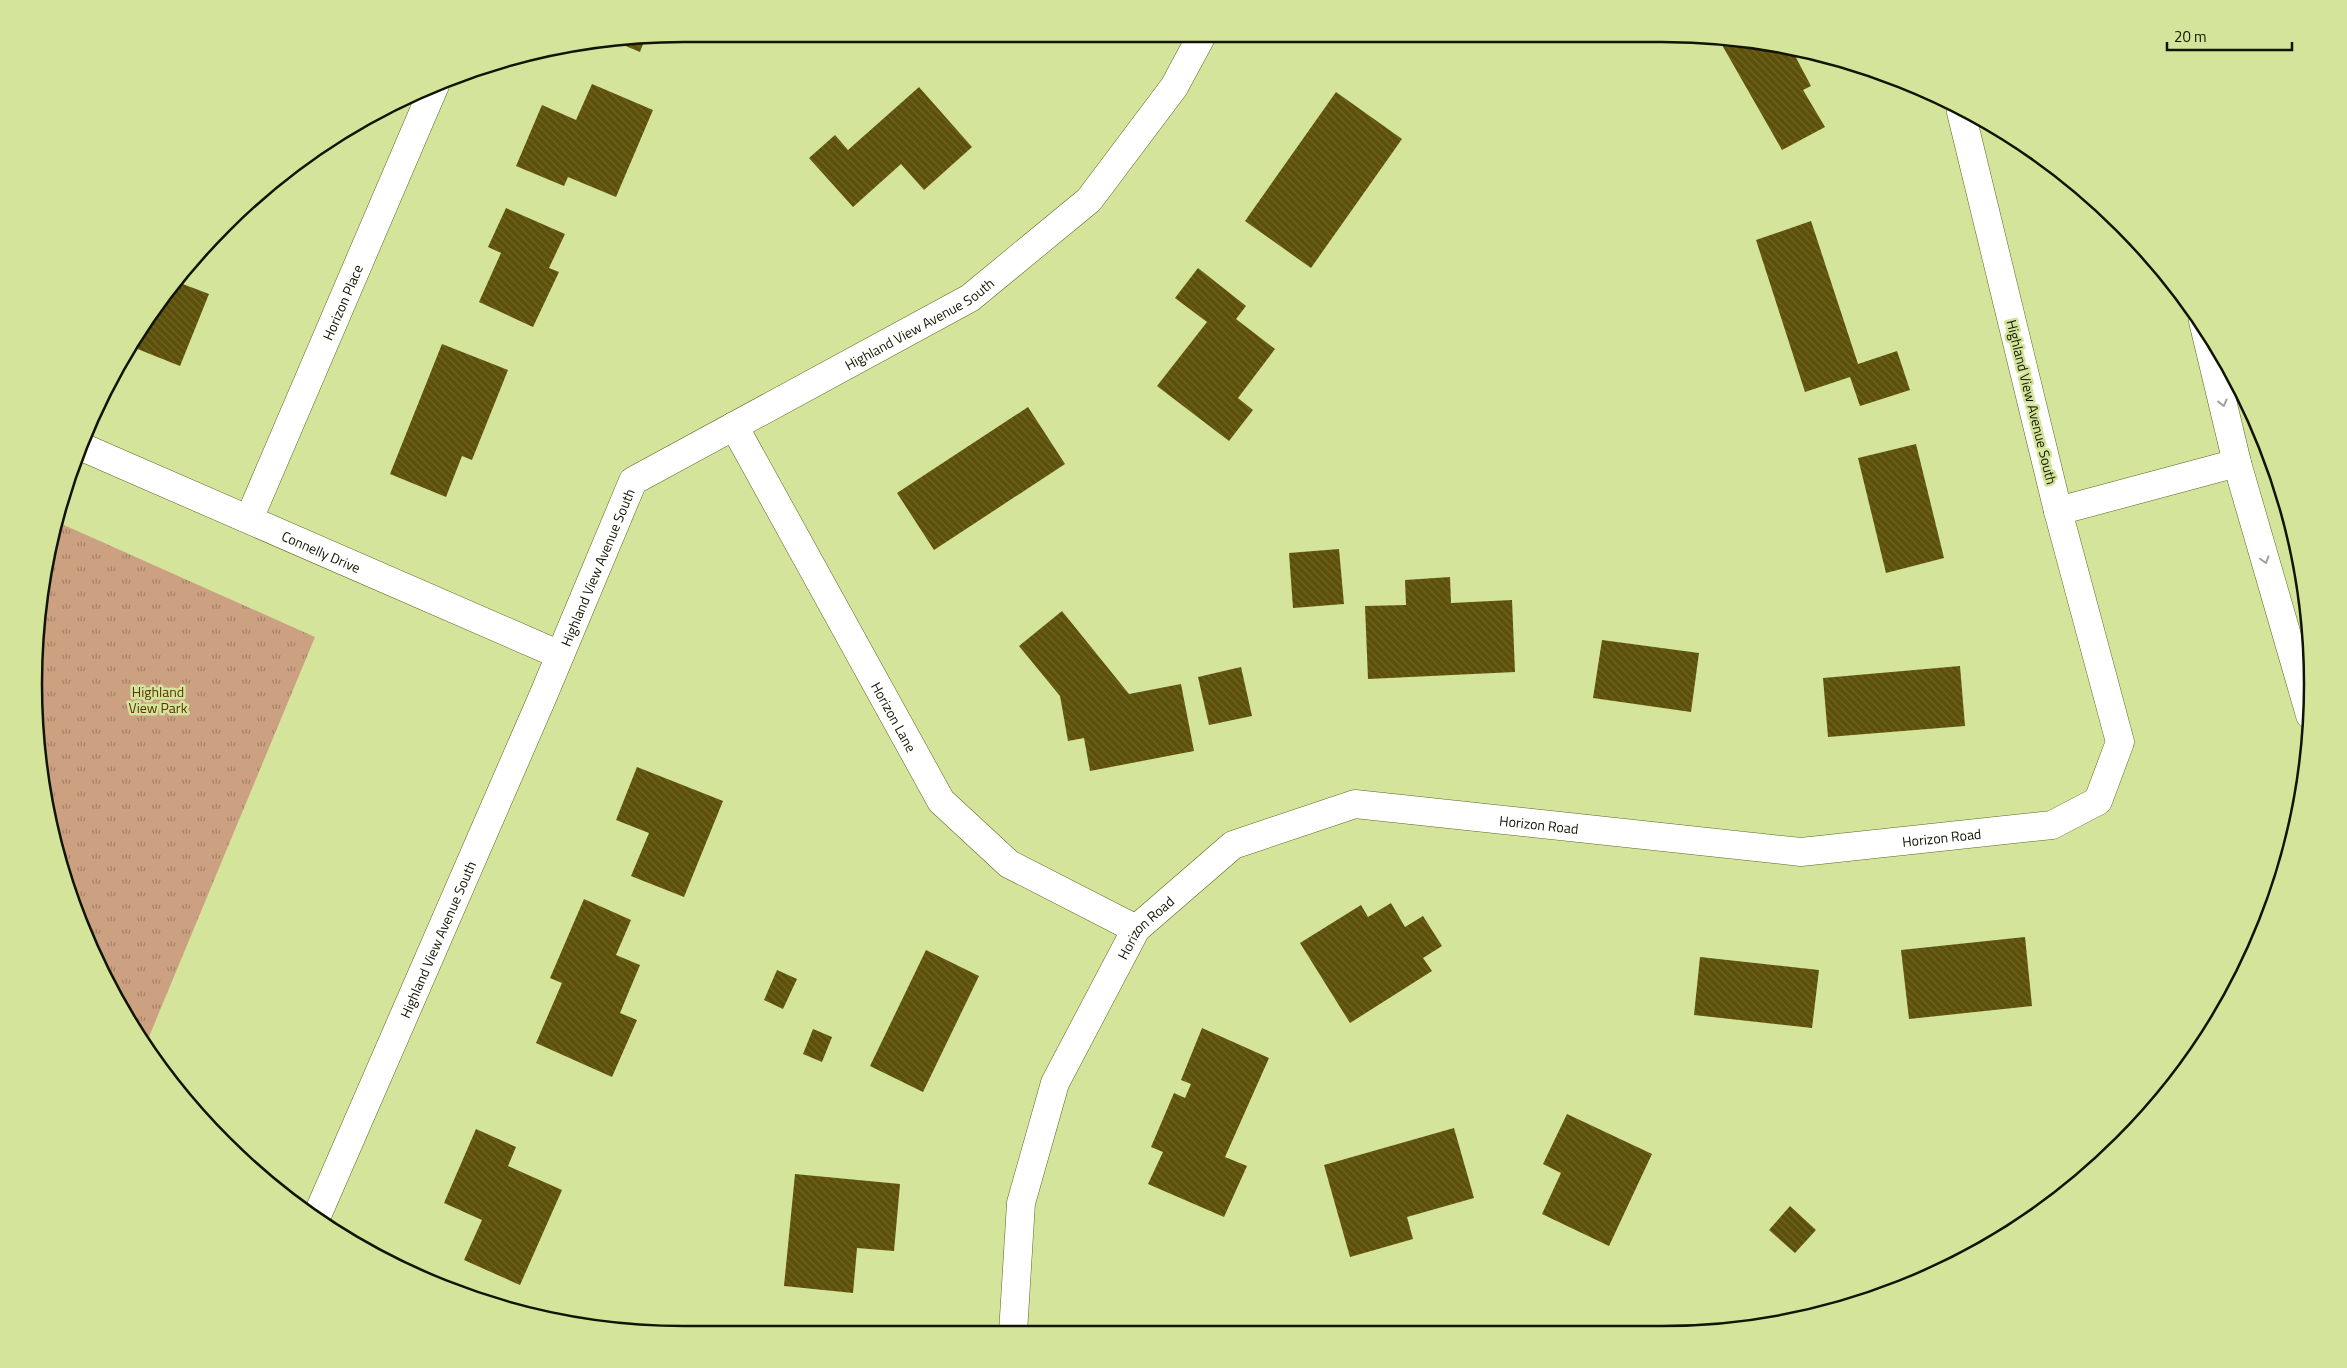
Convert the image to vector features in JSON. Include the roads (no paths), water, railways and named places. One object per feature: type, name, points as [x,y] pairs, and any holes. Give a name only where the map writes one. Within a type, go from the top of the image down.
[{"type":"main road","name":"Highland View Avenue South","points":[[319,1211],[560,655],[633,481],[970,298],[1089,200],[1174,87],[1198,42]]},
{"type":"main road","name":"Horizon Place","points":[[249,520],[431,95]]},
{"type":"main road","name":"Highland View Avenue South","points":[[1962,117],[2058,511]]},
{"type":"main road","points":[[2210,349],[2238,463],[2304,693]]},
{"type":"main road","name":"Horizon Lane","points":[[734,426],[940,801],[1009,864],[1136,929]]},
{"type":"main road","name":"Connelly Drive","points":[[87,449],[560,655]]},
{"type":"main road","points":[[2058,511],[2238,463]]},
{"type":"main road","name":"Horizon Road","points":[[1013,1326],[1021,1204],[1055,1083],[1136,929],[1233,845],[1355,804],[1801,852],[2052,825],[2098,801],[2120,742],[2058,511]]},
{"type":"park label","name":"Highland View Park","points":[[158,700]]}]
